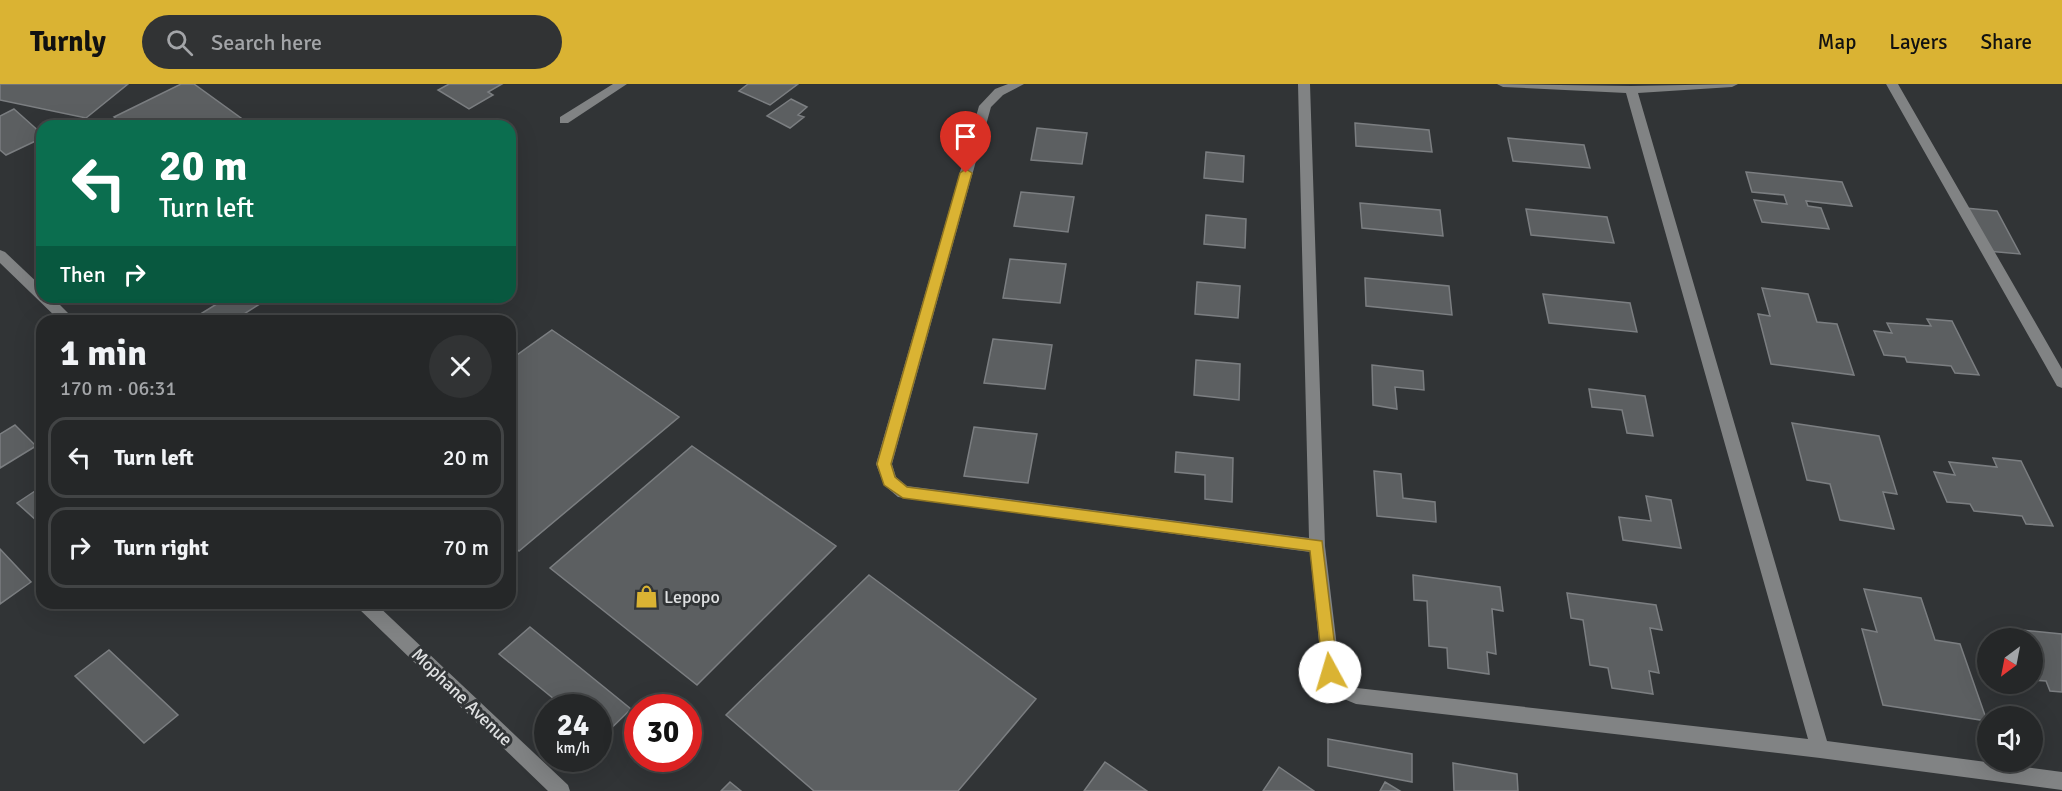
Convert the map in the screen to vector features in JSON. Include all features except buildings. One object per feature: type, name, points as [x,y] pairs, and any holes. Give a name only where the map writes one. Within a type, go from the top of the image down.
[{"type":"street","points":[[564,120],[621,84]]},
{"type":"street","points":[[1018,84],[999,92],[985,106],[884,464],[889,481],[903,492],[1317,546]]},
{"type":"street","points":[[1304,84],[1317,546],[1330,672],[1338,688],[1356,696],[1820,749],[2062,781]]},
{"type":"street","points":[[1503,84],[1631,90],[1732,84]]},
{"type":"street","points":[[1892,84],[2062,382]]},
{"type":"street","points":[[1631,90],[1820,749]]},
{"type":"street","points":[[0,255],[36,289]]},
{"type":"street","points":[[50,303],[63,315]]},
{"type":"street","name":"Mophane Avenue","points":[[370,609],[561,791]]},
{"type":"place","name":"Lepopo","points":[[646,597]]},
{"type":"route","points":[[966,173],[884,464],[889,481],[903,492],[1317,546],[1330,672]]}]
